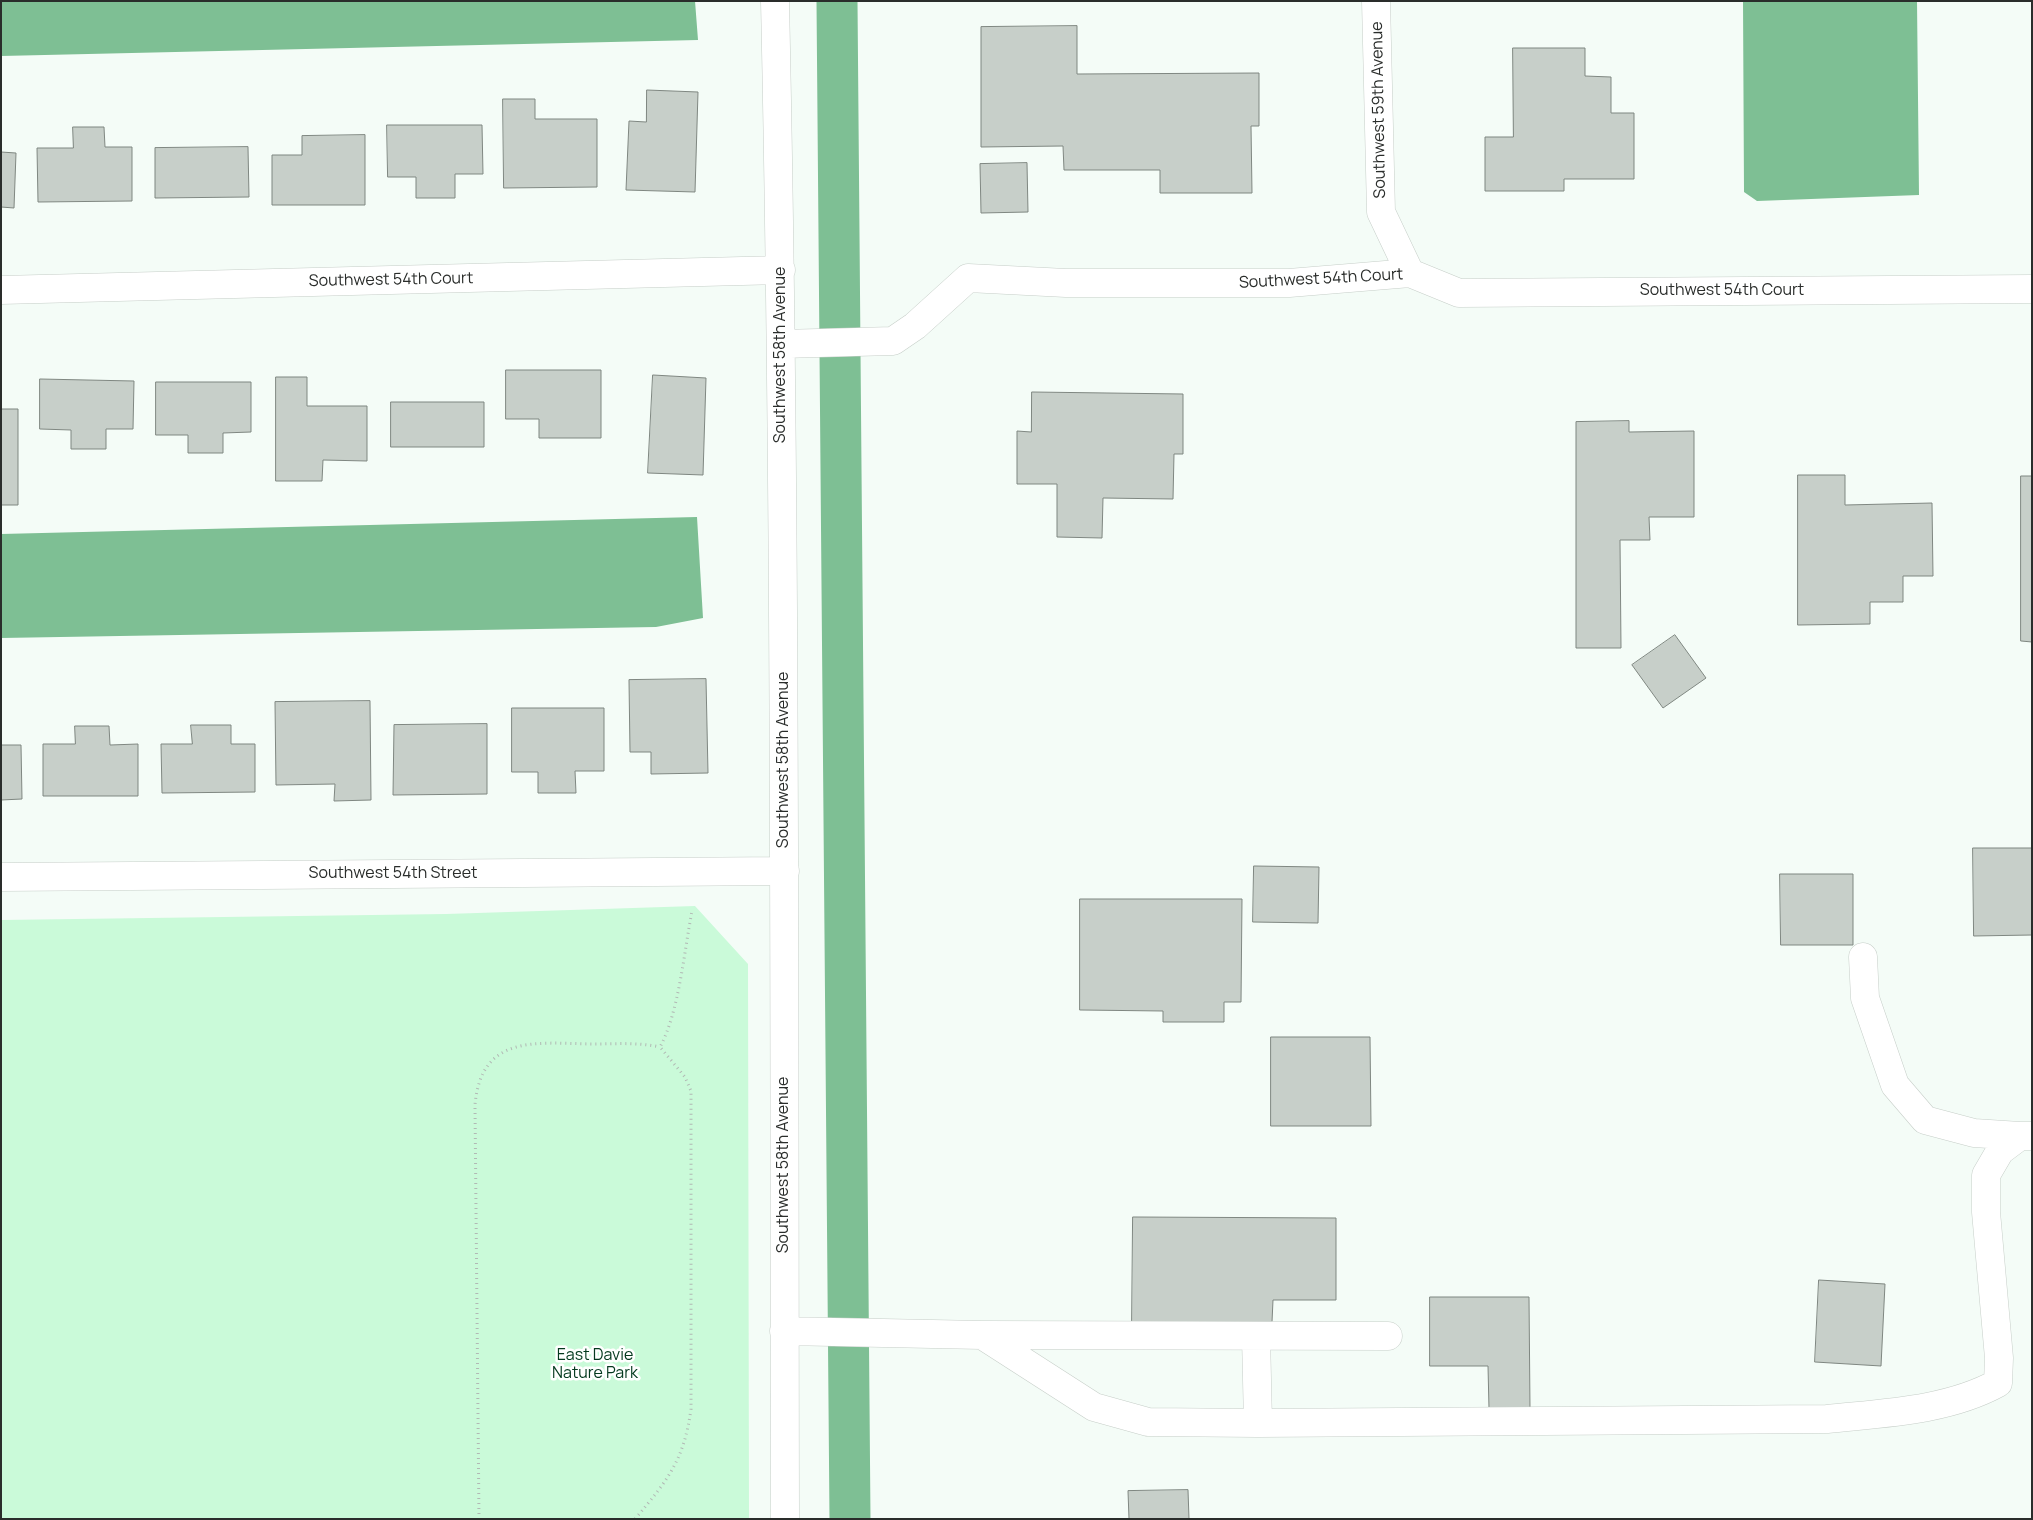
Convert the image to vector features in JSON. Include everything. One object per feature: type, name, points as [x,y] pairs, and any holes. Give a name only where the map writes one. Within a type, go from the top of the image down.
[{"type":"street","name":"Southwest 58th Avenue","points":[[775,1],[781,270],[785,871],[785,1519]]},
{"type":"street","name":"Southwest 59th Avenue","points":[[1376,1],[1381,212],[1410,273]]},
{"type":"street","name":"Southwest 54th Court","points":[[1,290],[781,270]]},
{"type":"street","name":"Southwest 54th Court","points":[[781,344],[893,341],[915,326],[968,278],[1066,283],[1288,283],[1410,273],[1459,293],[2032,288]]},
{"type":"street","name":"Southwest 54th Street","points":[[1,877],[785,871]]},
{"type":"street","points":[[1863,957],[1865,998],[1895,1085],[1925,1120],[1974,1134],[2026,1136]]},
{"type":"street","points":[[982,1335],[1094,1407],[1148,1422],[1827,1419],[1888,1413],[1938,1404],[1978,1394],[1998,1383],[1986,1212],[1986,1175],[2000,1151],[2026,1136]]},
{"type":"street","points":[[784,1331],[982,1335],[1388,1336]]},
{"type":"street","points":[[1256,1336],[1258,1423]]},
{"type":"path","points":[[660,1046],[667,1034],[673,1013],[692,911]]},
{"type":"path","points":[[479,1519],[475,1105],[477,1088],[482,1074],[492,1061],[506,1050],[524,1045],[545,1043],[660,1046],[685,1077],[691,1092],[691,1409],[683,1448],[674,1470],[635,1519]]},
{"type":"green space","name":"East Davie Nature Park","points":[[695,906],[748,964],[749,1519],[1,1519],[1,920],[446,914]]},
{"type":"shaded area","points":[[1,1],[695,1],[698,40],[1,56]]},
{"type":"shaded area","points":[[1743,1],[1917,1],[1919,195],[1757,201],[1744,192]]},
{"type":"shaded area","points":[[697,517],[703,618],[656,627],[1,638],[1,534]]},
{"type":"building","points":[[1077,26],[1077,74],[1259,73],[1259,126],[1251,126],[1252,193],[1160,193],[1160,170],[1064,170],[1063,146],[981,147],[981,27]]},
{"type":"building","points":[[1513,48],[1585,48],[1585,76],[1611,77],[1611,113],[1634,113],[1634,179],[1564,179],[1564,191],[1485,191],[1485,137],[1513,137]]},
{"type":"building","points":[[647,90],[698,92],[695,192],[626,190],[629,121],[646,122]]},
{"type":"building","points":[[503,99],[535,99],[535,119],[597,119],[597,187],[504,188]]},
{"type":"building","points":[[387,125],[482,125],[483,174],[455,174],[455,198],[416,198],[416,177],[388,177]]},
{"type":"building","points":[[73,127],[104,127],[105,147],[132,147],[132,201],[38,202],[37,148],[73,148]]},
{"type":"building","points":[[365,135],[365,205],[272,205],[272,155],[302,155],[302,136]]},
{"type":"building","points":[[248,147],[249,197],[155,198],[155,148]]},
{"type":"building","points":[[1,152],[16,153],[14,208],[1,207]]},
{"type":"building","points":[[1027,163],[1028,212],[981,213],[980,164]]},
{"type":"building","points":[[506,370],[601,370],[601,438],[539,438],[539,419],[506,419]]},
{"type":"building","points":[[653,375],[706,378],[703,475],[648,473]]},
{"type":"building","points":[[276,377],[307,377],[307,406],[367,406],[367,461],[323,460],[322,481],[276,481]]},
{"type":"building","points":[[40,379],[134,381],[133,429],[106,429],[106,449],[71,449],[71,430],[40,429]]},
{"type":"building","points":[[156,382],[251,382],[251,432],[223,433],[223,453],[188,453],[188,435],[156,435]]},
{"type":"building","points":[[1032,392],[1183,394],[1183,454],[1174,454],[1173,499],[1103,498],[1102,538],[1057,537],[1057,484],[1017,484],[1017,431],[1031,432]]},
{"type":"building","points":[[391,402],[484,402],[484,447],[391,447]]},
{"type":"building","points":[[1,409],[18,409],[18,505],[1,505]]},
{"type":"building","points":[[1629,421],[1629,432],[1694,431],[1694,517],[1649,517],[1650,540],[1620,540],[1621,648],[1576,648],[1576,422]]},
{"type":"building","points":[[1798,475],[1845,475],[1845,505],[1932,503],[1933,576],[1903,576],[1903,602],[1870,602],[1870,624],[1798,625]]},
{"type":"building","points":[[2021,476],[2032,476],[2032,642],[2021,641]]},
{"type":"building","points":[[1675,635],[1706,678],[1663,708],[1632,665]]},
{"type":"building","points":[[706,679],[708,773],[651,774],[651,752],[630,752],[629,680]]},
{"type":"building","points":[[370,701],[371,800],[334,801],[335,784],[276,785],[275,702]]},
{"type":"building","points":[[512,708],[604,708],[604,771],[575,771],[576,793],[538,793],[538,772],[512,772]]},
{"type":"building","points":[[487,724],[487,794],[393,795],[394,725]]},
{"type":"building","points":[[191,725],[231,725],[231,744],[255,744],[255,792],[162,793],[161,744],[192,744]]},
{"type":"building","points":[[75,726],[109,726],[110,745],[138,744],[138,796],[43,796],[43,744],[75,744]]},
{"type":"building","points":[[1,745],[21,745],[22,799],[1,800]]},
{"type":"building","points":[[1973,848],[2032,848],[2032,935],[1974,936]]},
{"type":"building","points":[[1254,866],[1319,867],[1318,923],[1253,922]]},
{"type":"building","points":[[1780,874],[1853,874],[1853,945],[1781,945]]},
{"type":"building","points":[[1080,899],[1242,899],[1241,1002],[1224,1002],[1224,1022],[1163,1022],[1163,1011],[1080,1010]]},
{"type":"building","points":[[1271,1037],[1370,1037],[1371,1126],[1271,1126]]},
{"type":"building","points":[[1133,1217],[1336,1218],[1336,1300],[1273,1300],[1272,1322],[1132,1322]]},
{"type":"building","points":[[1819,1280],[1885,1284],[1881,1366],[1815,1362]]},
{"type":"building","points":[[1430,1297],[1529,1297],[1530,1409],[1489,1409],[1488,1366],[1430,1366]]},
{"type":"building","points":[[1188,1490],[1189,1519],[1129,1519],[1128,1491]]},
{"type":"waterway","points":[[837,1],[850,1519]]}]
